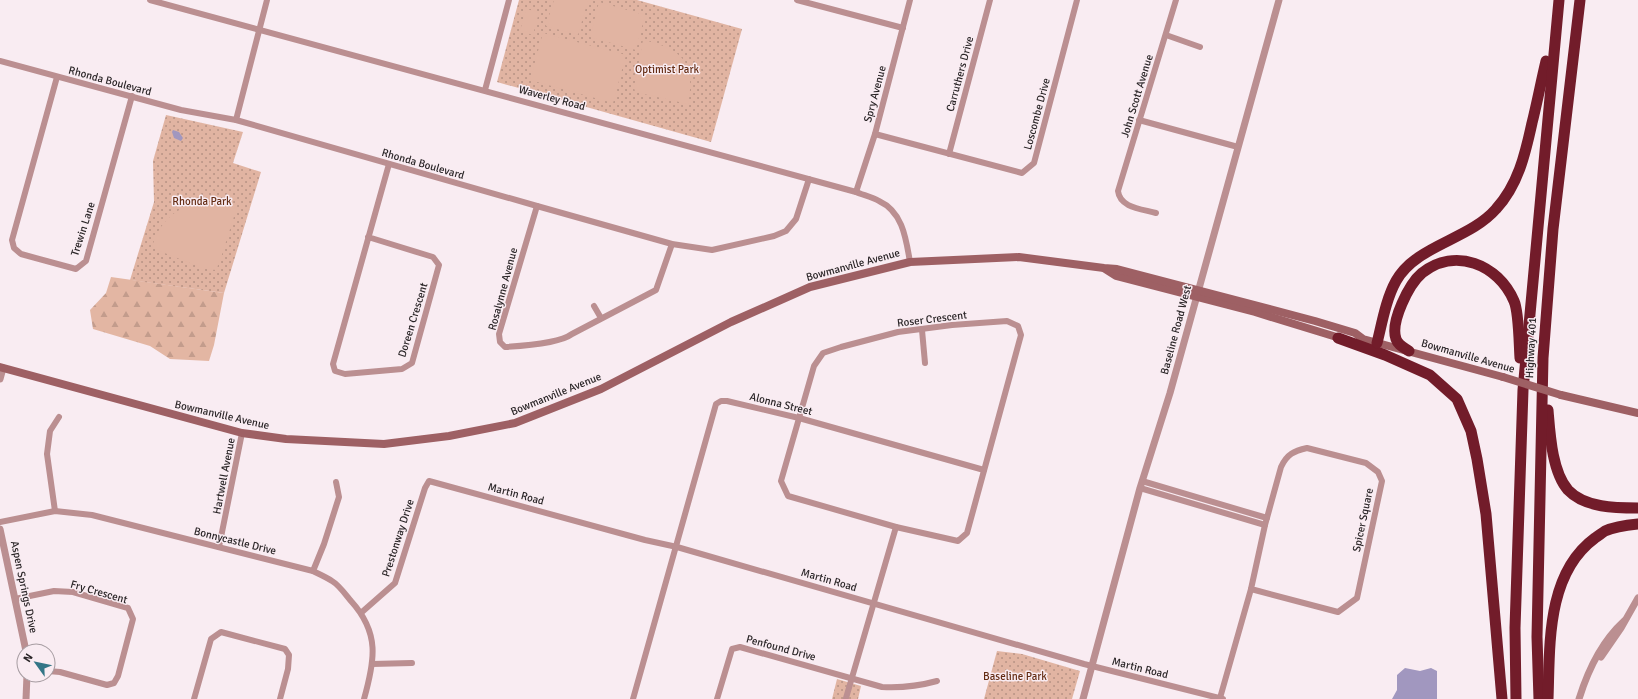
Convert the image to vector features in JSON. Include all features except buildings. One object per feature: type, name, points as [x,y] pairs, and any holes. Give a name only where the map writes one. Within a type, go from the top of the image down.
[{"type":"highway","name":"Highway 401","points":[[1516,699],[1515,628],[1523,390],[1559,0]]},
{"type":"highway","name":"Highway 401","points":[[1539,699],[1537,637],[1543,358],[1553,228],[1580,0]]},
{"type":"highway","points":[[1377,343],[1387,304],[1396,281],[1408,266],[1423,255],[1478,226],[1496,210],[1508,194],[1524,160],[1556,20]]},
{"type":"highway","points":[[1409,351],[1398,344],[1395,338],[1399,309],[1409,287],[1422,273],[1440,263],[1456,260],[1472,262],[1490,270],[1504,283],[1515,302],[1523,390]]},
{"type":"highway","points":[[1338,338],[1385,355],[1430,375],[1457,399],[1471,431],[1486,514],[1502,699]]},
{"type":"highway","points":[[1543,358],[1552,449],[1556,469],[1568,490],[1583,500],[1600,506],[1638,508]]},
{"type":"highway","points":[[1548,699],[1551,625],[1560,587],[1574,559],[1587,545],[1605,531],[1638,524]]},
{"type":"main road","name":"Bowmanville Avenue","points":[[2,367],[242,433],[293,440],[384,444],[449,436],[515,423],[600,389],[731,322],[810,287],[910,262],[1019,257],[1104,268],[1116,276],[1198,293],[1355,333],[1363,339],[1377,343],[1503,377],[1561,395],[1638,413]]},
{"type":"main road","name":"Bowmanville Avenue","points":[[1198,293],[1338,338],[1353,341],[1363,339]]},
{"type":"street","name":"Waverley Road","points":[[150,0],[298,42],[484,90],[856,192],[880,201],[892,211],[903,228],[910,262]]},
{"type":"street","points":[[236,120],[267,0]]},
{"type":"street","points":[[484,90],[509,0]]},
{"type":"street","points":[[797,0],[903,28]]},
{"type":"street","name":"Spry Avenue","points":[[856,192],[875,134],[910,0]]},
{"type":"street","name":"Carruthers Drive","points":[[949,154],[990,0]]},
{"type":"street","name":"Loscombe Drive","points":[[875,134],[1022,173],[1034,163],[1077,0]]},
{"type":"street","name":"John Scott Avenue","points":[[1156,213],[1125,204],[1119,198],[1118,191],[1176,0]]},
{"type":"street","name":"Baseline Road West","points":[[1083,699],[1141,484],[1170,393],[1279,0]]},
{"type":"street","points":[[1166,35],[1200,47]]},
{"type":"street","name":"Rhonda Boulevard","points":[[0,61],[180,110],[236,120],[672,244],[712,250],[774,236],[786,231],[796,219],[809,179]]},
{"type":"street","name":"Trewin Lane","points":[[57,77],[12,240],[14,248],[21,254],[76,269],[86,261],[132,96]]},
{"type":"street","points":[[1140,120],[1238,147]]},
{"type":"street","name":"Doreen Crescent","points":[[368,238],[434,256],[439,265],[412,363],[402,369],[344,374],[335,371],[333,364],[368,238],[389,164]]},
{"type":"street","name":"Rosalynne Avenue","points":[[536,206],[499,334],[500,342],[505,347],[566,339],[601,318],[656,290],[672,244]]},
{"type":"street","points":[[594,306],[601,318]]},
{"type":"street","name":"Roser Crescent","points":[[1007,321],[1018,326],[1021,335],[967,533],[958,541],[896,527],[788,496],[781,481],[814,366],[823,353],[841,346],[898,332],[922,330],[952,325],[1007,321]]},
{"type":"street","points":[[922,330],[925,363]]},
{"type":"street","points":[[0,379],[2,367]]},
{"type":"street","name":"Alonna Street","points":[[677,547],[716,404],[721,401],[727,401],[798,418],[984,470]]},
{"type":"street","points":[[55,511],[47,454],[50,431],[59,417]]},
{"type":"street","name":"Hartwell Avenue","points":[[219,547],[242,433]]},
{"type":"street","name":"Spicer Square","points":[[1221,699],[1251,589],[1265,524],[1285,458],[1297,450],[1307,448],[1366,463],[1378,472],[1382,481],[1357,598],[1338,612],[1251,589]]},
{"type":"street","name":"Martin Road","points":[[429,481],[645,540],[677,547],[1092,666],[1221,699]]},
{"type":"street","name":"Prestonway Drive","points":[[362,612],[395,583],[425,488],[429,481]]},
{"type":"street","points":[[313,571],[324,544],[339,497],[336,482]]},
{"type":"street","points":[[1141,484],[1267,518]]},
{"type":"street","points":[[1141,484],[1265,524]]},
{"type":"street","name":"Bonnycastle Drive","points":[[0,522],[55,511],[92,515],[313,571],[333,581],[362,612],[368,624],[373,645],[372,664],[364,699]]},
{"type":"street","points":[[846,698],[896,527]]},
{"type":"street","name":"Aspen Springs Drive","points":[[0,528],[24,643]]},
{"type":"street","points":[[633,699],[677,547]]},
{"type":"street","name":"Fry Crescent","points":[[15,599],[54,591],[73,592],[128,608],[133,619],[118,676],[114,683],[107,685],[56,672]]},
{"type":"street","points":[[1579,699],[1589,671],[1605,642],[1624,621],[1638,598]]},
{"type":"street","points":[[194,699],[211,639],[221,632],[285,649],[289,655],[288,669],[280,699]]},
{"type":"street","name":"Penfound Drive","points":[[717,699],[732,649],[740,647],[851,678]]},
{"type":"street","points":[[372,664],[412,663]]},
{"type":"street","points":[[851,678],[882,687],[900,688],[937,681]]},
{"type":"street","points":[[26,699],[27,683]]},
{"type":"green space","name":"Optimist Park","points":[[519,0],[637,0],[742,29],[711,142],[497,82]]},
{"type":"green space","points":[[554,0],[588,0],[578,35],[546,26]]},
{"type":"green space","points":[[599,2],[645,15],[636,50],[590,37]]},
{"type":"green space","points":[[526,9],[539,12],[533,35],[520,31]]},
{"type":"green space","points":[[543,33],[626,55],[613,103],[530,80]]},
{"type":"green space","points":[[643,40],[668,48],[677,53],[684,60],[688,68],[690,78],[688,104],[635,92],[634,87]]},
{"type":"green space","name":"Rhonda Park","points":[[166,115],[243,132],[233,163],[261,172],[224,293],[130,280],[154,202],[153,161]]},
{"type":"green space","points":[[202,202],[217,202],[237,207],[220,261],[217,269],[214,270],[206,267],[205,269],[152,248],[159,231],[170,217],[184,207]]},
{"type":"green space","points":[[111,277],[224,293],[214,345],[209,361],[170,359],[150,346],[93,329],[90,310],[106,293]]},
{"type":"green space","name":"Baseline Park","points":[[997,651],[1022,654],[1080,671],[1072,699],[984,699]]},
{"type":"green space","points":[[837,679],[861,686],[858,699],[832,699]]},
{"type":"shaded area","points":[[173,130],[179,132],[183,138],[181,141],[174,138],[172,132]]},
{"type":"shaded area","points":[[1405,668],[1420,671],[1431,668],[1437,671],[1437,699],[1392,699],[1397,690],[1397,675]]}]
